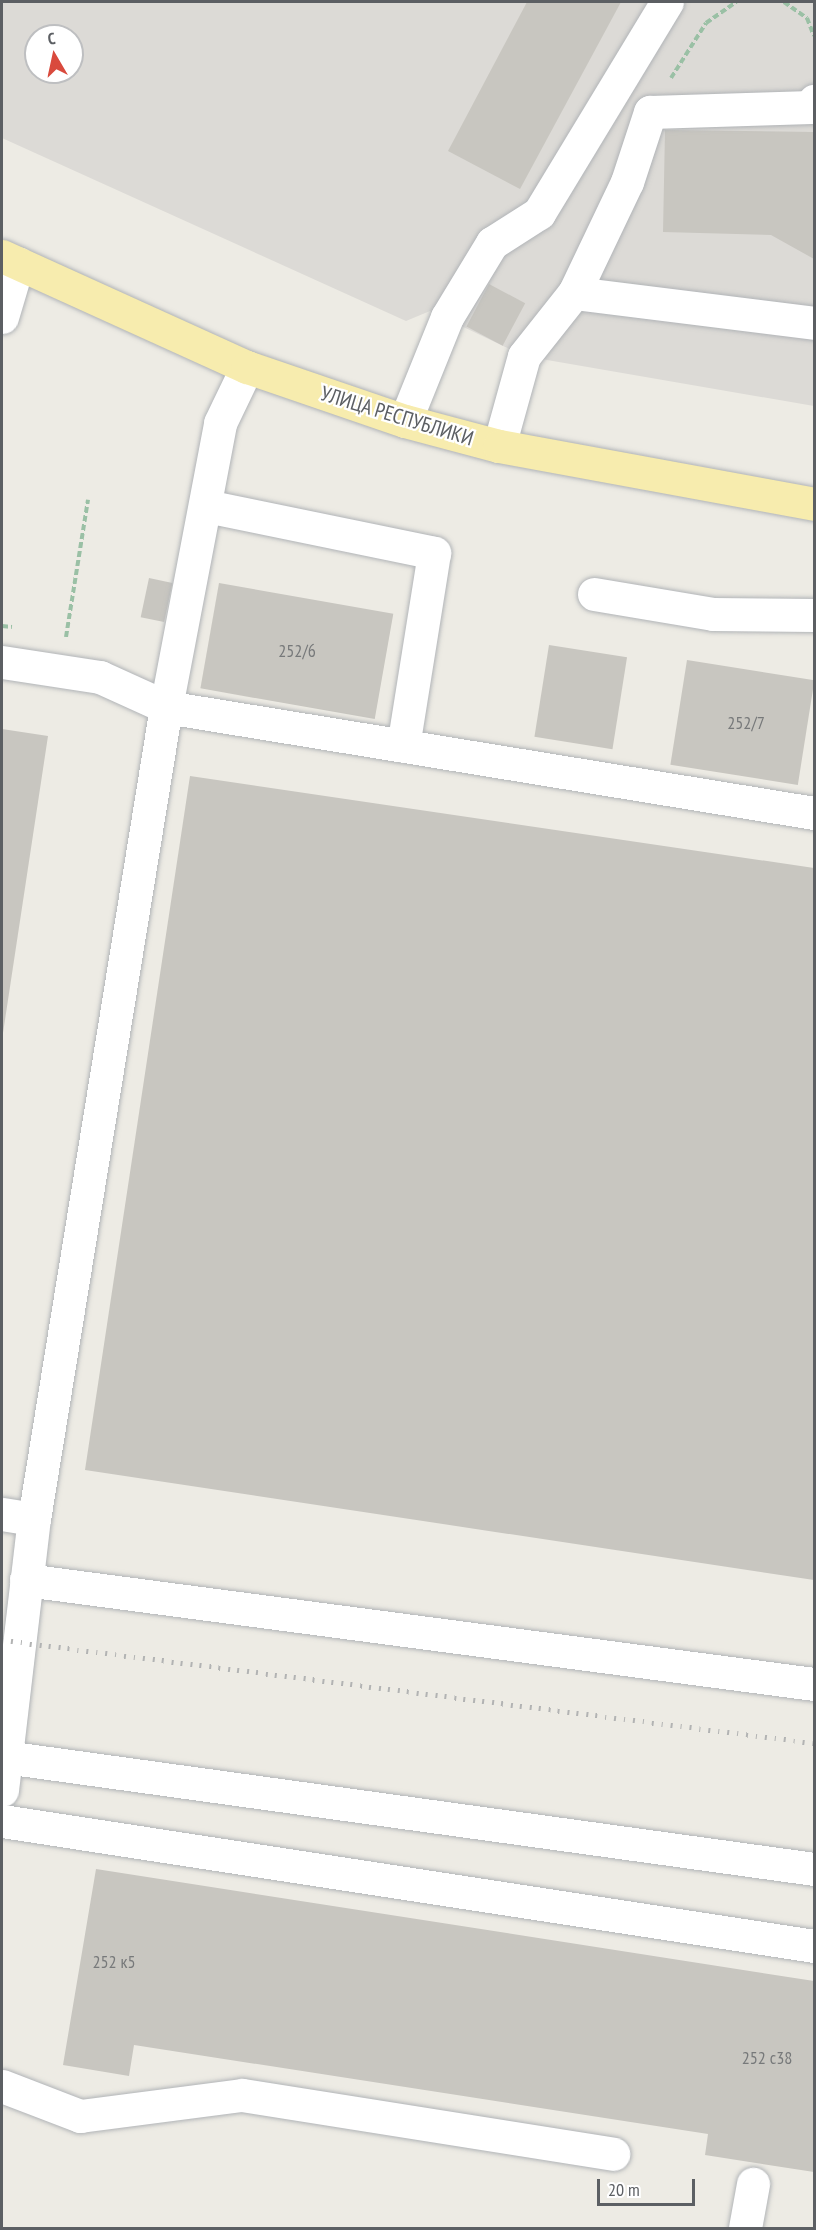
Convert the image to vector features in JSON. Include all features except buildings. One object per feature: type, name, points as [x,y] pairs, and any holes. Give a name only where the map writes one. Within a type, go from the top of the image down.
[{"type":"main road","name":"УЛИЦА РЕСПУБЛИКИ","points":[[10,259],[247,367],[405,421],[500,446],[814,504]]},
{"type":"lane","points":[[405,421],[447,318],[492,243],[539,213],[667,2]]},
{"type":"lane","points":[[500,446],[524,356],[573,292],[627,182],[650,112],[811,107],[814,101]]},
{"type":"lane","points":[[2,317],[10,259]]},
{"type":"lane","points":[[573,292],[814,323]]},
{"type":"lane","points":[[2,1790],[34,1520],[166,707],[220,423],[247,367]]},
{"type":"lane","points":[[206,506],[434,554],[403,746]]},
{"type":"lane","points":[[594,594],[713,614],[814,615]]},
{"type":"lane","points":[[2,662],[100,677],[166,707],[814,813]]},
{"type":"lane","points":[[2,1514],[34,1520]]},
{"type":"lane","points":[[26,1580],[814,1684]]},
{"type":"lane","points":[[5,1757],[814,1869]]},
{"type":"lane","points":[[2,1821],[814,1946]]},
{"type":"lane","points":[[2,2085],[80,2116],[242,2095],[613,2154]]},
{"type":"lane","points":[[745,2229],[753,2184]]},
{"type":"path","points":[[666,87],[706,23],[736,2]]},
{"type":"path","points":[[784,2],[807,18],[814,36]]},
{"type":"path","points":[[57,635],[68,637],[88,500]]},
{"type":"path","points":[[2,626],[24,629]]},
{"type":"shaded area","points":[[2,2],[814,2],[814,406],[524,356],[430,311],[406,321],[2,138]]},
{"type":"railway","points":[[2,1640],[814,1743]]}]
